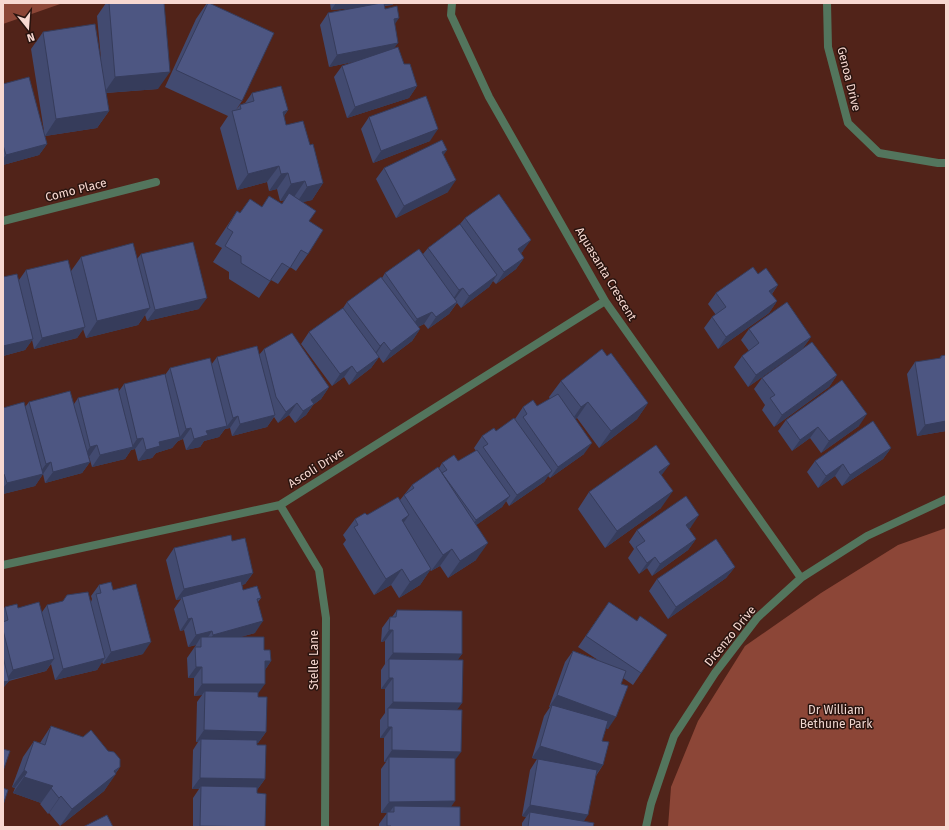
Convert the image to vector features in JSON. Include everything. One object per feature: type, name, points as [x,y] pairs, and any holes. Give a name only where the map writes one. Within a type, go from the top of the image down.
[{"type":"street","name":"Aquasanta Crescent","points":[[452,3],[451,15],[489,97],[605,301],[801,578]]},
{"type":"street","name":"Genoa Drive","points":[[827,3],[828,47],[848,123],[879,153],[946,163]]},
{"type":"street","name":"Como Place","points":[[3,221],[156,182]]},
{"type":"street","name":"Ascoli Drive","points":[[3,565],[280,505],[605,301]]},
{"type":"street","name":"Dicenzo Drive","points":[[646,827],[651,804],[674,736],[715,673],[757,618],[801,578],[867,536],[946,499]]},
{"type":"street","name":"Stelle Lane","points":[[280,505],[319,570],[326,618],[325,827]]},
{"type":"green space","points":[[3,3],[63,3],[3,24]]},
{"type":"green space","name":"Dr William Bethune Park","points":[[946,528],[946,827],[668,827],[671,787],[698,721],[745,646],[821,593],[898,545]]},
{"type":"building","points":[[109,3],[164,3],[170,72],[115,77]]},
{"type":"building","points":[[208,3],[274,33],[242,101],[176,70]]},
{"type":"building","points":[[384,3],[385,9],[397,6],[399,18],[394,19],[398,43],[337,55],[328,13]]},
{"type":"building","points":[[95,24],[109,111],[56,119],[43,32]]},
{"type":"building","points":[[398,47],[404,64],[410,64],[417,86],[355,107],[342,66]]},
{"type":"building","points":[[29,77],[47,144],[6,155],[3,145],[3,84]]},
{"type":"building","points":[[281,86],[288,110],[283,112],[286,125],[303,121],[310,145],[313,144],[323,183],[307,187],[305,181],[291,184],[288,173],[281,174],[279,166],[248,174],[232,111],[241,109],[240,105],[254,101],[252,93]]},
{"type":"building","points":[[426,96],[438,129],[381,151],[369,117]]},
{"type":"building","points":[[442,140],[447,150],[442,152],[456,180],[404,206],[384,168]]},
{"type":"building","points":[[289,193],[316,211],[309,221],[323,230],[308,254],[301,250],[290,268],[282,263],[270,281],[241,263],[241,256],[225,246],[233,232],[227,228],[237,211],[240,213],[250,199],[262,207],[269,196],[282,204]]},
{"type":"building","points":[[499,194],[531,240],[518,249],[524,258],[504,272],[465,218]]},
{"type":"building","points":[[460,224],[497,275],[469,296],[463,288],[459,290],[428,248]]},
{"type":"building","points":[[193,242],[207,298],[155,310],[141,254]]},
{"type":"building","points":[[133,243],[150,308],[97,321],[81,257]]},
{"type":"building","points":[[419,249],[457,302],[436,317],[432,312],[417,319],[385,273]]},
{"type":"building","points":[[68,260],[85,327],[42,338],[26,270]]},
{"type":"building","points":[[753,267],[758,274],[766,268],[778,285],[769,291],[777,301],[726,337],[712,317],[726,307],[716,293]]},
{"type":"building","points":[[17,274],[33,339],[3,346],[3,277]]},
{"type":"building","points":[[381,277],[420,329],[391,351],[384,342],[380,346],[347,302]]},
{"type":"building","points":[[787,302],[811,337],[756,375],[742,356],[759,343],[749,329]]},
{"type":"building","points":[[343,308],[379,357],[357,373],[352,366],[340,374],[309,332]]},
{"type":"building","points":[[292,333],[329,387],[311,400],[314,404],[303,411],[297,403],[286,412],[276,397],[264,349]]},
{"type":"building","points":[[812,342],[837,375],[782,415],[770,398],[775,395],[762,378]]},
{"type":"building","points":[[257,346],[275,415],[240,424],[238,416],[233,418],[217,357]]},
{"type":"building","points":[[602,349],[607,356],[611,353],[648,403],[611,431],[588,402],[581,407],[561,381]]},
{"type":"building","points":[[946,355],[946,421],[925,425],[915,362],[941,358],[941,356]]},
{"type":"building","points":[[210,358],[227,426],[206,431],[208,435],[194,439],[191,428],[186,429],[170,368]]},
{"type":"building","points":[[165,374],[180,437],[159,442],[160,446],[146,450],[143,438],[137,439],[124,384]]},
{"type":"building","points":[[842,380],[867,414],[829,441],[818,427],[800,440],[786,420]]},
{"type":"building","points":[[118,388],[133,447],[100,455],[97,445],[90,447],[78,398]]},
{"type":"building","points":[[70,391],[90,462],[53,472],[51,462],[46,464],[29,402]]},
{"type":"building","points":[[558,394],[592,443],[558,467],[523,417],[527,414],[523,407],[533,400],[537,406]]},
{"type":"building","points":[[24,402],[43,474],[7,483],[3,474],[3,408]]},
{"type":"building","points":[[514,418],[552,471],[517,495],[483,447],[488,444],[482,436],[494,428],[496,431]]},
{"type":"building","points":[[873,421],[891,448],[850,475],[843,464],[826,476],[815,461]]},
{"type":"building","points":[[656,445],[670,464],[659,472],[673,491],[617,531],[589,492]]},
{"type":"building","points":[[477,450],[510,496],[476,520],[442,473],[447,470],[442,463],[454,455],[458,461]]},
{"type":"building","points":[[438,467],[488,543],[460,561],[452,549],[443,555],[404,495],[414,488],[412,485]]},
{"type":"building","points":[[686,496],[699,515],[686,525],[696,539],[660,564],[655,557],[647,563],[636,547],[645,541],[637,530]]},
{"type":"building","points":[[398,497],[409,515],[402,520],[431,569],[410,582],[402,569],[386,579],[354,527],[358,525],[355,519],[365,513],[367,515]]},
{"type":"building","points":[[231,535],[232,541],[245,538],[253,573],[184,589],[174,548]]},
{"type":"building","points":[[716,539],[735,567],[676,607],[657,579]]},
{"type":"building","points":[[241,581],[243,590],[257,586],[261,598],[257,599],[263,621],[213,635],[212,631],[196,635],[192,618],[188,619],[182,597]]},
{"type":"building","points":[[111,582],[113,590],[136,584],[151,642],[111,652],[96,594],[101,593],[99,585]]},
{"type":"building","points":[[88,592],[105,658],[63,669],[47,605],[63,601],[67,595]]},
{"type":"building","points":[[39,602],[54,659],[13,670],[3,630],[3,622],[8,620],[5,607],[17,604],[18,608]]},
{"type":"building","points":[[609,602],[637,621],[640,616],[667,635],[641,673],[586,636]]},
{"type":"building","points":[[397,610],[462,611],[462,654],[393,653],[393,630],[389,630],[390,617],[396,617]]},
{"type":"building","points":[[201,637],[264,637],[264,650],[270,650],[271,661],[265,661],[265,684],[202,684],[202,667],[196,667],[195,647],[201,647]]},
{"type":"building","points":[[573,651],[626,671],[621,684],[628,686],[616,717],[557,695]]},
{"type":"building","points":[[3,657],[9,681],[3,682]]},
{"type":"building","points":[[389,659],[463,660],[462,703],[393,702],[393,678],[389,678]]},
{"type":"building","points":[[205,691],[258,692],[258,697],[267,697],[266,732],[204,730]]},
{"type":"building","points":[[552,705],[608,721],[602,741],[609,742],[603,765],[540,746]]},
{"type":"building","points":[[388,708],[462,710],[461,752],[392,750],[392,727],[388,727]]},
{"type":"building","points":[[51,726],[83,737],[91,730],[108,751],[114,752],[120,759],[120,767],[114,771],[116,774],[72,809],[61,796],[59,798],[51,788],[53,786],[24,777],[27,772],[24,770],[34,741],[45,745]]},
{"type":"building","points":[[201,739],[257,740],[257,745],[266,745],[265,779],[200,778]]},
{"type":"building","points":[[3,749],[10,751],[3,771]]},
{"type":"building","points":[[389,757],[455,758],[455,801],[389,802]]},
{"type":"building","points":[[538,759],[597,770],[588,815],[530,805]]},
{"type":"building","points":[[201,786],[257,787],[257,793],[266,794],[265,827],[200,826]]},
{"type":"building","points":[[3,788],[8,790],[3,805]]},
{"type":"building","points":[[394,806],[460,807],[460,827],[387,826],[387,812],[394,812]]},
{"type":"building","points":[[530,812],[594,823],[593,827],[528,827]]},
{"type":"building","points":[[107,815],[113,827],[83,827]]}]
